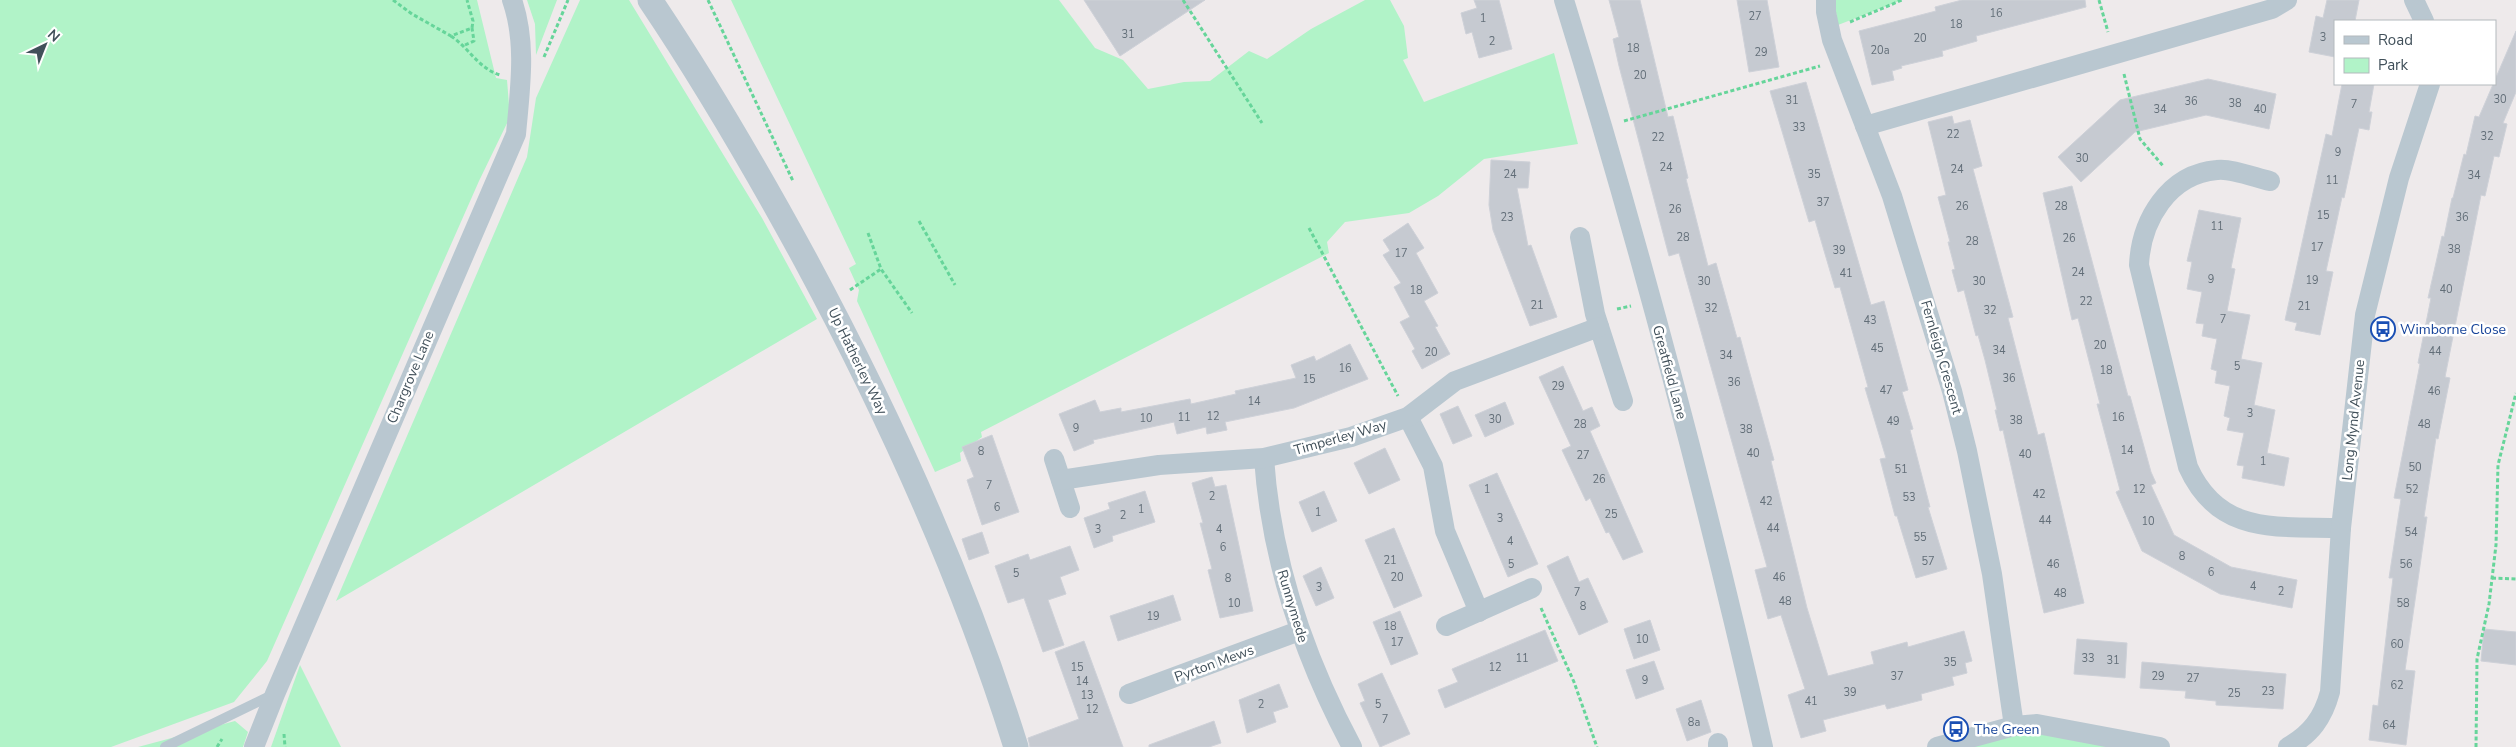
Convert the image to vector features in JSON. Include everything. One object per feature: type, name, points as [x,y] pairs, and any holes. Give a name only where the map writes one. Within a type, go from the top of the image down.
[{"type":"street","name":"Chargrove Lane","points":[[254,747],[274,694],[516,134],[521,82],[520,22],[512,0]]},
{"type":"street","name":"Up Hatherley Way","points":[[650,0],[684,50],[720,109],[778,210],[844,332],[900,447],[962,589],[1016,747]]},
{"type":"street","name":"Greatfield Lane","points":[[1564,0],[1603,128],[1696,465],[1763,747]]},
{"type":"street","name":"Fernleigh Crescent","points":[[1826,0],[1830,31],[1839,59],[1913,259],[1952,391],[1981,512],[2014,726]]},
{"type":"street","points":[[1865,126],[2272,10],[2287,0]]},
{"type":"street","points":[[2414,0],[2424,20]]},
{"type":"street","name":"Long Mynd Avenue","points":[[2297,745],[2319,720],[2330,692],[2341,528],[2365,315],[2399,178],[2430,85]]},
{"type":"street","points":[[2270,181],[2219,169],[2199,174],[2181,183],[2160,201],[2152,212],[2144,229],[2139,247],[2139,265],[2188,467],[2194,482],[2214,506],[2241,521],[2271,526],[2341,528]]},
{"type":"street","points":[[1580,237],[1597,321],[1623,401]]},
{"type":"street","name":"Timperley Way","points":[[1061,480],[1159,465],[1264,458],[1351,437],[1408,416],[1455,381],[1597,321]]},
{"type":"street","points":[[1408,416],[1433,466],[1445,531],[1479,612]]},
{"type":"street","points":[[1054,458],[1070,508]]},
{"type":"street","name":"Runnymede","points":[[1264,458],[1267,500],[1275,546],[1299,631],[1330,705],[1351,747]]},
{"type":"street","points":[[1446,626],[1532,588]]},
{"type":"street","name":"Pyrton Mews","points":[[1129,694],[1299,631]]},
{"type":"street","points":[[1937,747],[2014,726],[2037,724],[2160,747]]},
{"type":"lane","points":[[165,747],[274,694]]},
{"type":"path","points":[[393,0],[412,14],[465,45],[475,61],[488,71],[521,82]]},
{"type":"path","points":[[465,45],[474,41],[473,21],[467,0]]},
{"type":"path","points":[[1183,0],[1262,123]]},
{"type":"path","points":[[1830,31],[1902,0]]},
{"type":"path","points":[[2099,0],[2117,54],[2140,139],[2181,183]]},
{"type":"path","points":[[451,36],[472,28]]},
{"type":"path","points":[[1603,128],[1839,59]]},
{"type":"path","points":[[919,221],[955,285]]},
{"type":"path","points":[[1309,228],[1408,416]]},
{"type":"path","points":[[868,233],[881,269],[912,313]]},
{"type":"path","points":[[845,293],[881,269]]},
{"type":"path","points":[[1597,321],[1651,302]]},
{"type":"path","points":[[2476,747],[2477,659],[2496,545],[2498,465],[2516,393]]},
{"type":"path","points":[[2492,578],[2516,579]]},
{"type":"path","points":[[1532,588],[1574,682],[1597,747]]},
{"type":"green space","points":[[0,0],[477,0],[496,78],[507,80],[510,117],[479,181],[267,661],[234,702],[111,747],[0,747]]},
{"type":"green space","points":[[527,0],[557,0],[536,55],[535,24]]},
{"type":"green space","points":[[580,0],[629,0],[762,218],[817,319],[336,601],[527,157],[536,98]]},
{"type":"green space","points":[[731,0],[1059,0],[1095,48],[1123,60],[1148,89],[1184,82],[1210,81],[1249,51],[1267,59],[1311,29],[1365,0],[1390,0],[1404,26],[1408,58],[1403,60],[1424,102],[1554,53],[1578,144],[1484,159],[1438,196],[1409,213],[1345,222],[1327,242],[1329,253],[981,432],[982,437],[960,453],[961,461],[935,472],[857,301],[859,290],[849,268],[856,264]]},
{"type":"green space","points":[[1834,0],[1902,0],[1838,25]]},
{"type":"green space","points":[[300,665],[341,747],[271,747]]},
{"type":"green space","points":[[235,721],[248,732],[243,747],[138,747]]},
{"type":"green space","points":[[2014,726],[2109,747],[1937,747]]},
{"type":"building","points":[[1084,0],[1205,0],[1120,56]]},
{"type":"building","points":[[1474,0],[1499,0],[1512,49],[1479,58],[1472,32],[1466,34],[1461,13],[1477,8]]},
{"type":"building","points":[[1609,0],[1640,0],[1668,117],[1673,116],[1688,178],[1686,179],[1708,266],[1716,263],[1737,338],[1740,337],[1774,460],[1771,461],[1807,608],[1828,676],[1874,664],[1871,652],[1907,642],[1908,647],[1964,631],[1972,661],[1965,663],[1967,673],[1952,677],[1954,685],[1921,694],[1922,700],[1887,709],[1885,704],[1823,720],[1826,731],[1801,738],[1788,695],[1805,689],[1781,615],[1768,619],[1755,570],[1767,567],[1679,253],[1669,256],[1619,66],[1613,39],[1619,37]]},
{"type":"building","points":[[1737,0],[1767,0],[1779,67],[1749,72]]},
{"type":"building","points":[[1962,0],[2085,0],[2086,7],[1976,36],[1977,41],[1942,51],[1943,56],[1901,66],[1902,68],[1892,71],[1894,80],[1872,85],[1859,31],[1936,11],[1935,7]]},
{"type":"building","points":[[2327,0],[2359,0],[2355,20],[2334,20],[2334,57],[2309,52],[2316,16],[2323,18]]},
{"type":"building","points":[[2516,31],[2516,92],[2503,123],[2507,124],[2499,157],[2494,156],[2485,196],[2481,195],[2445,377],[2450,378],[2438,439],[2436,438],[2424,517],[2427,517],[2405,670],[2415,671],[2406,745],[2369,740],[2373,705],[2378,706],[2393,578],[2389,578],[2401,499],[2394,498],[2420,364],[2418,363],[2431,298],[2428,298],[2442,236],[2444,237],[2452,198],[2464,154],[2466,155],[2475,116],[2479,117],[2493,85],[2496,85],[2496,77]]},
{"type":"building","points":[[2208,79],[2276,94],[2269,129],[2206,115],[2135,132],[2081,182],[2058,157],[2120,100]]},
{"type":"building","points":[[1806,82],[1871,305],[1884,301],[1908,390],[1902,392],[1913,429],[1910,430],[1930,507],[1928,507],[1947,569],[1916,578],[1897,516],[1895,516],[1880,459],[1886,458],[1865,388],[1868,387],[1840,287],[1835,288],[1815,220],[1809,222],[1770,91]]},
{"type":"building","points":[[2342,85],[2374,85],[2369,112],[2372,112],[2369,130],[2359,128],[2326,271],[2333,272],[2320,335],[2295,330],[2297,323],[2285,320],[2326,134],[2332,136]]},
{"type":"building","points":[[1952,116],[1954,124],[1970,120],[1982,166],[1973,169],[2013,317],[2008,318],[2038,435],[2044,433],[2084,603],[2044,613],[2003,430],[2000,431],[1985,360],[1978,335],[1976,336],[1964,290],[1958,292],[1952,270],[1955,269],[1948,242],[1950,242],[1938,197],[1946,195],[1928,122]]},
{"type":"building","points":[[1491,160],[1530,162],[1528,188],[1517,188],[1528,246],[1531,245],[1557,317],[1530,326],[1493,230],[1489,205]]},
{"type":"building","points":[[2072,186],[2128,396],[2130,396],[2151,472],[2156,483],[2151,485],[2174,535],[2231,567],[2297,580],[2292,608],[2220,594],[2142,551],[2116,492],[2120,490],[2097,404],[2100,404],[2078,318],[2072,320],[2043,193]]},
{"type":"building","points":[[2199,210],[2241,218],[2231,268],[2235,269],[2227,311],[2250,315],[2241,359],[2262,363],[2254,405],[2275,410],[2267,453],[2289,458],[2284,486],[2242,478],[2244,466],[2237,465],[2244,433],[2227,430],[2230,418],[2224,416],[2230,386],[2215,383],[2217,371],[2211,369],[2217,339],[2202,336],[2204,324],[2196,323],[2202,292],[2187,289],[2192,262],[2187,261]]},
{"type":"building","points":[[1408,223],[1424,248],[1416,253],[1438,293],[1424,301],[1438,326],[1435,327],[1450,354],[1422,369],[1412,351],[1415,349],[1400,322],[1410,317],[1394,287],[1401,283],[1383,255],[1390,251],[1383,240]]},
{"type":"building","points":[[1350,344],[1368,379],[1294,408],[1225,422],[1227,430],[1207,434],[1206,427],[1177,434],[1174,422],[1093,440],[1094,443],[1074,451],[1059,414],[1095,400],[1100,412],[1121,408],[1121,412],[1190,399],[1191,404],[1236,394],[1235,391],[1296,378],[1291,365],[1314,356],[1316,361]]},
{"type":"building","points":[[1563,366],[1583,411],[1592,407],[1600,426],[1590,431],[1643,552],[1623,560],[1609,532],[1606,533],[1590,498],[1586,501],[1562,450],[1571,446],[1539,377]]},
{"type":"building","points":[[1505,402],[1514,424],[1485,437],[1475,415]]},
{"type":"building","points":[[1458,406],[1472,436],[1453,444],[1440,414]]},
{"type":"building","points":[[992,435],[1019,512],[982,525],[967,480],[974,477],[962,447]]},
{"type":"building","points":[[1385,448],[1400,480],[1369,494],[1354,463]]},
{"type":"building","points":[[1497,473],[1538,564],[1508,577],[1469,485]]},
{"type":"building","points":[[1212,477],[1215,487],[1226,485],[1253,611],[1220,618],[1208,570],[1212,569],[1200,523],[1203,523],[1192,483]]},
{"type":"building","points":[[1145,491],[1155,522],[1112,536],[1113,541],[1094,548],[1084,518],[1110,509],[1108,503]]},
{"type":"building","points":[[1324,491],[1337,521],[1312,532],[1299,502]]},
{"type":"building","points":[[1394,528],[1422,596],[1394,608],[1365,540]]},
{"type":"building","points":[[982,532],[989,553],[969,560],[962,539]]},
{"type":"building","points":[[1070,546],[1079,570],[1060,577],[1066,594],[1048,600],[1064,645],[1043,652],[1024,598],[1008,603],[995,566],[1028,554],[1030,560]]},
{"type":"building","points":[[1568,556],[1579,582],[1588,578],[1608,622],[1579,635],[1547,566]]},
{"type":"building","points":[[1321,567],[1334,598],[1316,606],[1303,576]]},
{"type":"building","points":[[1173,595],[1181,620],[1118,641],[1110,616]]},
{"type":"building","points":[[1400,611],[1418,654],[1391,665],[1373,622]]},
{"type":"building","points":[[1650,620],[1660,650],[1634,659],[1624,629]]},
{"type":"building","points":[[2484,629],[2516,632],[2516,665],[2481,661]]},
{"type":"building","points":[[1545,630],[1558,661],[1445,708],[1438,690],[1458,682],[1452,669]]},
{"type":"building","points":[[2077,639],[2127,643],[2125,678],[2074,674]]},
{"type":"building","points":[[1084,641],[1123,747],[1030,747],[1028,738],[1079,719],[1055,652]]},
{"type":"building","points":[[1654,661],[1664,689],[1636,699],[1626,670]]},
{"type":"building","points":[[2142,662],[2286,674],[2283,709],[2216,705],[2216,701],[2185,698],[2186,691],[2140,688]]},
{"type":"building","points":[[1382,673],[1410,734],[1380,747],[1360,703],[1365,701],[1358,684]]},
{"type":"building","points":[[1279,684],[1288,707],[1273,712],[1276,722],[1247,733],[1239,700]]},
{"type":"building","points":[[1701,700],[1711,732],[1687,741],[1676,709]]},
{"type":"building","points":[[1214,721],[1221,743],[1209,747],[1149,747],[1149,745]]},
{"type":"place","name":"Wimborne Close","points":[[2383,329]]},
{"type":"place","name":"The Green","points":[[1956,729]]}]
